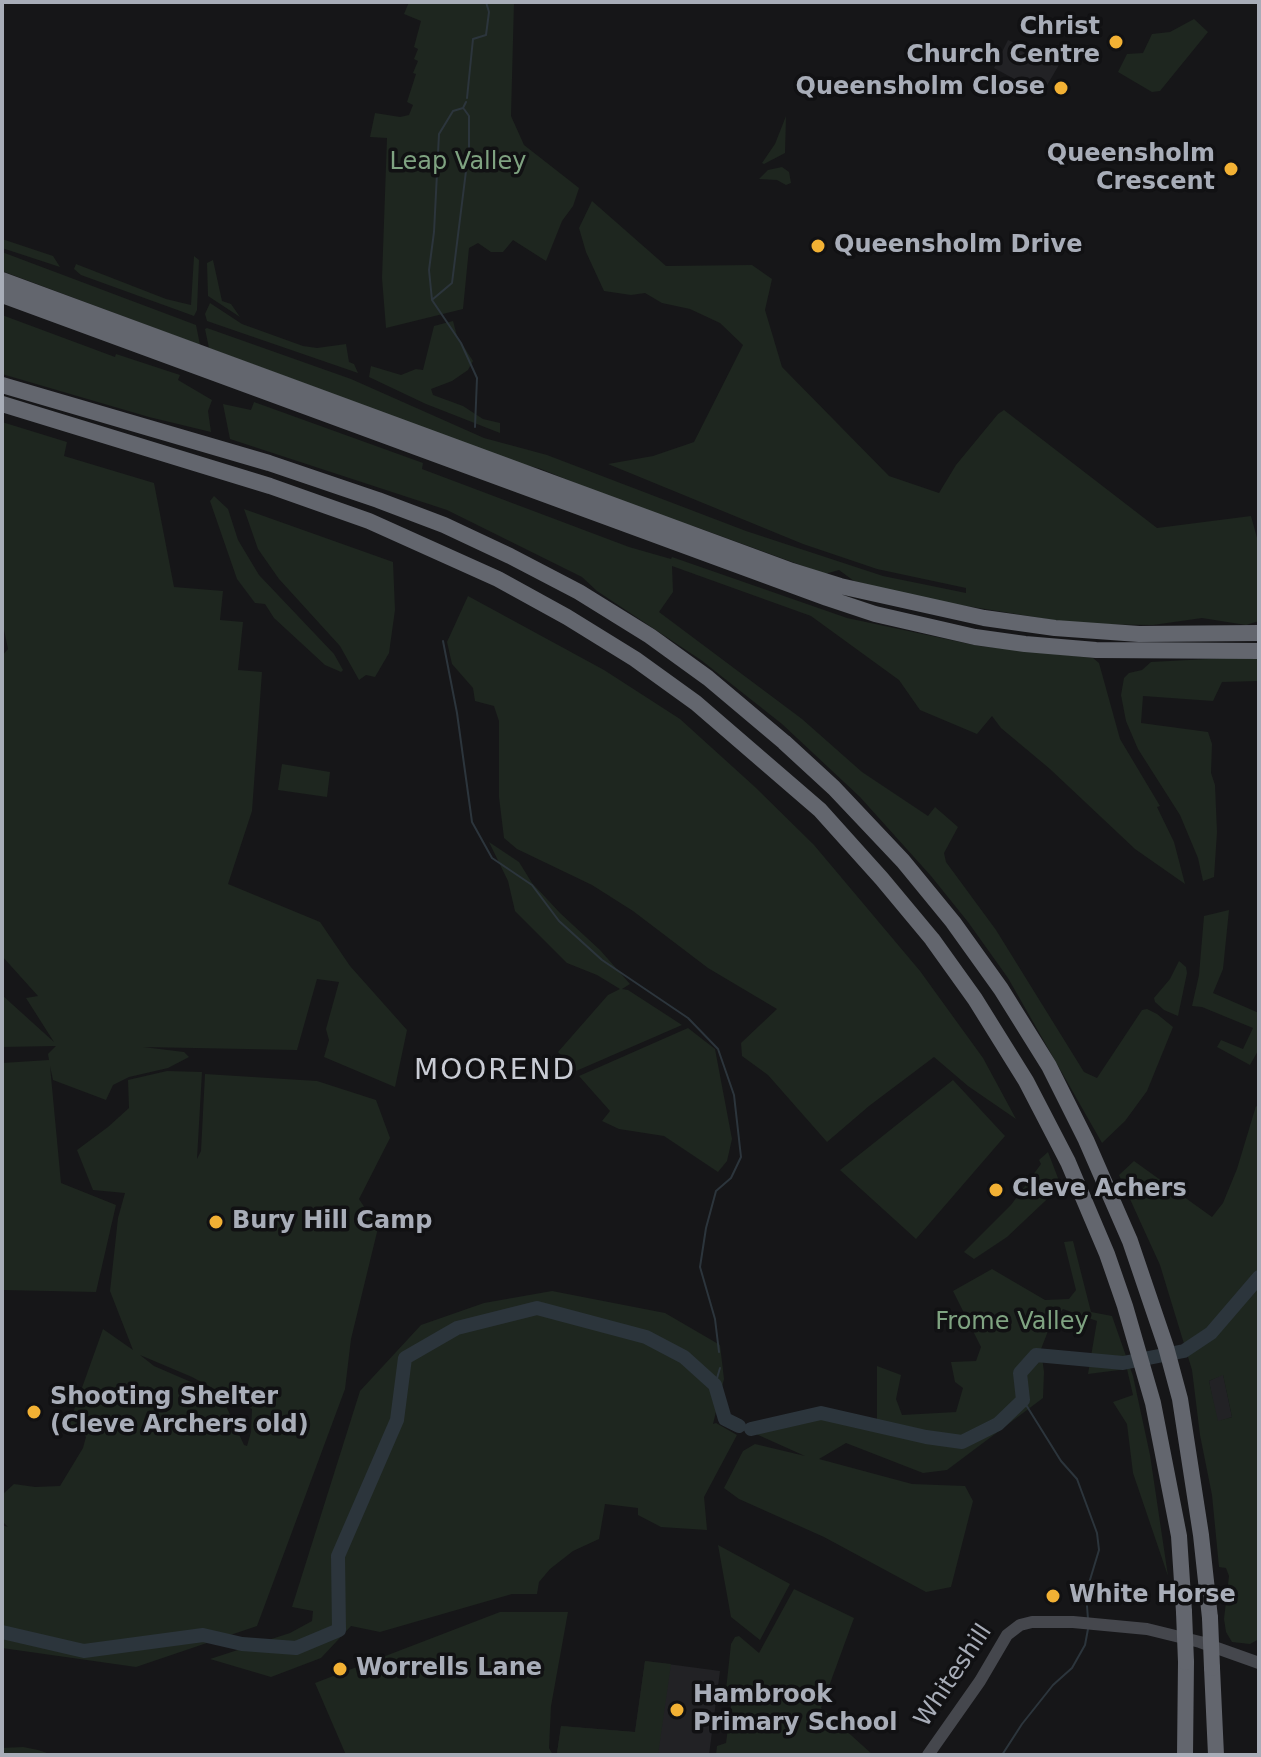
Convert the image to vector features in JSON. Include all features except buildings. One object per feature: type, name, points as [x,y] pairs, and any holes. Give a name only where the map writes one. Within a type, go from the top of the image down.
[{"type":"highway","points":[[2,280],[778,566],[840,586],[984,618],[1055,628],[1139,634],[1259,633]]},
{"type":"highway","points":[[2,295],[875,614],[975,637],[1039,645],[1096,650],[1259,651]]},
{"type":"highway","points":[[2,385],[269,463],[417,515],[510,556],[579,592],[650,636],[708,678],[834,788],[903,861],[953,922],[1001,989],[1049,1066],[1104,1179],[1149,1296],[1180,1399],[1201,1535],[1210,1618],[1214,1755]]},
{"type":"highway","points":[[2,404],[188,459],[369,521],[498,579],[635,659],[696,703],[820,810],[882,879],[932,939],[975,999],[1026,1081],[1068,1162],[1125,1306],[1153,1403],[1179,1536],[1186,1662],[1183,1755]]},
{"type":"main road","name":"Whiteshill","points":[[928,1755],[980,1681],[1007,1635],[1020,1625],[1073,1622],[1147,1629],[1179,1636],[1259,1663]]},
{"type":"shaded area","points":[[1008,40],[1060,63],[1042,94],[994,68]]},
{"type":"shaded area","points":[[1223,1374],[1232,1417],[1217,1422],[1209,1381]]},
{"type":"shaded area","name":"Hambrook Primary School","points":[[645,1661],[720,1671],[709,1755],[557,1753],[561,1726],[635,1732]]},
{"type":"green space","name":"Leap Valley","points":[[409,2],[514,2],[511,116],[524,145],[579,188],[546,261],[513,240],[503,252],[491,252],[478,243],[469,248],[463,309],[386,328],[382,278],[387,138],[370,137],[375,113],[400,117],[409,115],[413,105],[407,102],[416,74],[413,73],[418,61],[414,59],[418,49],[414,47],[421,21],[404,14]]},
{"type":"green space","points":[[1194,19],[1208,32],[1160,91],[1152,92],[1118,72],[1127,54],[1143,53],[1152,34],[1170,32]]},
{"type":"green space","points":[[786,116],[785,153],[764,164],[762,163],[775,144]]},
{"type":"green space","points":[[782,167],[789,172],[791,183],[786,185],[777,180],[759,179],[768,170]]},
{"type":"green space","points":[[592,201],[666,266],[752,265],[772,279],[765,310],[782,367],[889,476],[939,493],[956,465],[1004,410],[1157,528],[1251,516],[1259,545],[1259,621],[1246,625],[1202,618],[1153,625],[1078,624],[923,599],[854,581],[839,570],[825,574],[651,514],[541,469],[209,348],[207,328],[351,379],[484,438],[547,455],[746,531],[883,576],[966,593],[966,588],[877,569],[803,544],[608,464],[653,456],[694,442],[743,345],[720,323],[690,309],[662,303],[645,293],[631,295],[604,291],[579,228]]},
{"type":"green space","points":[[2,239],[53,256],[60,267],[2,248]]},
{"type":"green space","points":[[2,252],[196,325],[200,345],[2,271]]},
{"type":"green space","points":[[194,256],[199,260],[197,310],[194,316],[81,275],[74,269],[76,264],[166,299],[191,305]]},
{"type":"green space","points":[[213,260],[222,301],[231,304],[240,317],[208,296],[207,263]]},
{"type":"green space","points":[[210,303],[242,324],[303,346],[317,348],[346,344],[349,362],[354,364],[358,373],[207,321],[205,314]]},
{"type":"green space","points":[[2,315],[115,357],[116,354],[180,375],[178,380],[212,400],[208,411],[211,432],[2,374]]},
{"type":"green space","points":[[453,321],[457,336],[473,361],[468,370],[452,381],[431,389],[433,395],[463,406],[483,419],[500,423],[500,433],[426,404],[369,377],[371,366],[401,375],[416,369],[423,370],[434,326]]},
{"type":"green space","points":[[254,402],[423,463],[422,469],[629,547],[672,557],[847,618],[979,646],[1093,658],[1099,663],[1120,739],[1160,806],[1157,807],[1174,842],[1185,884],[1135,849],[1050,769],[1001,728],[992,716],[977,734],[920,710],[899,680],[811,616],[672,566],[673,592],[659,612],[802,719],[862,772],[928,816],[935,807],[958,827],[944,853],[946,862],[996,930],[1084,1072],[1097,1078],[1142,1010],[1157,1014],[1173,1027],[1147,1091],[1125,1121],[1102,1143],[1008,978],[968,922],[860,797],[782,724],[701,660],[597,591],[582,577],[447,510],[230,439],[223,404],[251,410]]},
{"type":"green space","points":[[2,422],[67,442],[64,456],[154,483],[174,587],[223,591],[220,620],[243,622],[238,670],[262,672],[252,811],[228,884],[320,922],[350,966],[407,1030],[395,1087],[324,1057],[329,1040],[326,1029],[339,982],[317,979],[297,1050],[143,1047],[184,1052],[189,1057],[168,1068],[129,1077],[113,1085],[106,1100],[53,1080],[50,1066],[61,1183],[116,1205],[96,1292],[2,1290],[2,1063],[49,1060],[48,1054],[56,1046],[2,1047],[2,995],[54,1042],[26,998],[38,996],[2,956],[2,656],[8,649],[2,620]]},
{"type":"green space","points":[[214,496],[228,509],[238,540],[259,575],[334,654],[343,670],[341,672],[325,665],[274,618],[265,604],[255,603],[237,579],[210,501]]},
{"type":"green space","points":[[244,509],[393,562],[395,610],[389,653],[375,677],[366,675],[359,680],[340,646],[279,579],[258,549]]},
{"type":"green space","points":[[468,596],[604,670],[680,719],[755,787],[814,845],[920,971],[983,1058],[1016,1119],[968,1086],[934,1057],[827,1142],[768,1075],[742,1056],[741,1043],[777,1009],[708,968],[633,911],[592,885],[517,849],[504,838],[499,797],[499,721],[494,706],[475,701],[473,688],[452,664],[447,642]]},
{"type":"green space","points":[[1259,659],[1259,681],[1222,682],[1213,701],[1143,696],[1141,723],[1208,732],[1212,744],[1211,773],[1215,785],[1217,832],[1214,877],[1203,881],[1198,858],[1180,815],[1138,749],[1126,721],[1121,695],[1124,678],[1151,662]]},
{"type":"green space","points":[[282,764],[330,772],[327,797],[278,790]]},
{"type":"green space","points":[[489,842],[519,862],[532,883],[600,950],[630,984],[622,989],[682,1025],[576,1071],[558,1052],[608,995],[620,989],[597,975],[567,963],[515,911],[508,881]]},
{"type":"green space","points":[[1229,910],[1223,969],[1213,993],[1259,1013],[1259,1049],[1250,1065],[1217,1047],[1221,1040],[1243,1049],[1253,1028],[1202,1007],[1192,1006],[1199,975],[1204,916]]},
{"type":"green space","points":[[1179,961],[1186,967],[1187,973],[1178,1016],[1164,1010],[1154,998],[1170,979]]},
{"type":"green space","points":[[688,1028],[715,1049],[732,1139],[727,1161],[718,1172],[664,1136],[619,1129],[602,1121],[610,1111],[579,1076]]},
{"type":"green space","points":[[167,1071],[202,1072],[197,1159],[201,1151],[205,1074],[317,1081],[376,1100],[390,1138],[359,1199],[378,1228],[351,1339],[345,1389],[257,1626],[136,1667],[2,1648],[2,1525],[8,1527],[2,1521],[2,1495],[14,1484],[60,1486],[83,1448],[86,1437],[69,1424],[103,1329],[133,1350],[110,1291],[118,1218],[125,1193],[93,1190],[77,1150],[129,1108],[128,1080]],"holes":[[[140,1355],[192,1377],[252,1409],[247,1446],[221,1395],[154,1366]]]},
{"type":"green space","points":[[953,1080],[1005,1136],[916,1239],[840,1170]]},
{"type":"green space","points":[[1256,1106],[1259,1108],[1259,1639],[1250,1644],[1232,1642],[1226,1632],[1224,1619],[1229,1576],[1226,1568],[1219,1567],[1212,1495],[1192,1370],[1160,1265],[1119,1175],[1134,1161],[1212,1217],[1223,1203]],"holes":[[[1223,1375],[1232,1417],[1218,1421],[1209,1381]]]},
{"type":"green space","points":[[1048,1152],[1061,1186],[1007,1237],[974,1259],[964,1252],[1011,1205],[1041,1164],[1039,1160]]},
{"type":"green space","name":"Frome Valley","points":[[1073,1241],[1091,1312],[1112,1316],[1133,1376],[1150,1455],[1168,1576],[1133,1473],[1127,1424],[1113,1402],[1133,1395],[1127,1369],[1088,1374],[1097,1321],[1063,1309],[1050,1326],[1041,1349],[1043,1398],[947,1470],[923,1473],[846,1443],[819,1459],[912,1484],[965,1486],[973,1501],[951,1587],[926,1592],[824,1537],[739,1499],[724,1488],[743,1451],[755,1444],[805,1456],[756,1434],[827,1416],[877,1426],[877,1366],[901,1375],[896,1399],[902,1415],[956,1412],[963,1388],[955,1382],[951,1362],[976,1361],[981,1347],[953,1291],[992,1269],[1045,1300],[1069,1299],[1076,1290],[1064,1242]]},
{"type":"green space","points":[[552,1291],[665,1313],[720,1345],[724,1379],[713,1424],[737,1435],[704,1497],[707,1530],[661,1527],[638,1515],[638,1508],[605,1504],[599,1539],[573,1551],[550,1569],[539,1582],[537,1594],[512,1594],[380,1632],[351,1626],[321,1658],[271,1677],[210,1659],[290,1633],[312,1621],[313,1611],[292,1607],[360,1391],[421,1325],[484,1303]]},
{"type":"green space","points":[[718,1545],[790,1584],[760,1640],[731,1617]]},
{"type":"green space","points":[[794,1589],[854,1618],[821,1708],[873,1755],[716,1755],[717,1746],[726,1743],[733,1691],[726,1690],[731,1644],[739,1636],[759,1653]]},
{"type":"green space","points":[[500,1612],[568,1612],[551,1706],[549,1748],[553,1755],[346,1755],[315,1683]]},
{"type":"green space","points":[[645,1661],[671,1664],[658,1755],[557,1753],[561,1726],[635,1732]]},
{"type":"green space","points":[[23,1747],[53,1755],[2,1755],[2,1748]]},
{"type":"waterway","points":[[467,98],[473,39],[486,35],[489,12],[486,2]]},
{"type":"waterway","points":[[466,102],[463,108],[453,111],[439,134],[429,270],[432,300],[461,343],[477,378],[475,427]]},
{"type":"waterway","points":[[433,299],[452,283],[469,147],[469,116],[464,109]]},
{"type":"waterway","points":[[443,641],[457,713],[472,822],[492,858],[532,885],[559,921],[602,960],[688,1018],[718,1049],[734,1095],[741,1157],[731,1178],[716,1191],[700,1267],[715,1319],[719,1352]]},
{"type":"waterway","points":[[751,1429],[821,1413],[962,1442],[998,1424],[1023,1400],[1020,1373],[1036,1355],[1123,1363],[1184,1351],[1211,1333],[1259,1277]]},
{"type":"waterway","points":[[2,1632],[84,1651],[203,1635],[242,1644],[296,1648],[339,1630],[338,1556],[397,1420],[405,1358],[457,1328],[537,1308],[646,1337],[684,1357],[715,1385],[725,1419],[739,1426]]},
{"type":"waterway","points":[[715,1385],[720,1368]]},
{"type":"waterway","points":[[1023,1400],[1061,1461],[1077,1479],[1097,1533],[1099,1550],[1086,1593],[1088,1619]]},
{"type":"waterway","points":[[1002,1755],[1053,1685],[1072,1668],[1085,1645],[1088,1629]]},
{"type":"place","name":"Christ Church Centre","points":[[1116,42]]},
{"type":"place","name":"Queensholm Close","points":[[1061,88]]},
{"type":"place","name":"Queensholm Crescent","points":[[1231,169]]},
{"type":"place","name":"Queensholm Drive","points":[[818,246]]},
{"type":"place","name":"Cleve Achers","points":[[996,1190]]},
{"type":"place","name":"Bury Hill Camp","points":[[216,1222]]},
{"type":"place","name":"Shooting Shelter (Cleve Archers old)","points":[[34,1412]]},
{"type":"place","name":"White Horse","points":[[1053,1596]]},
{"type":"place","name":"Worrells Lane","points":[[340,1669]]},
{"type":"place","name":"Hambrook Primary School","points":[[677,1710]]},
{"type":"district","name":"MOOREND","points":[[495,1072]]}]
